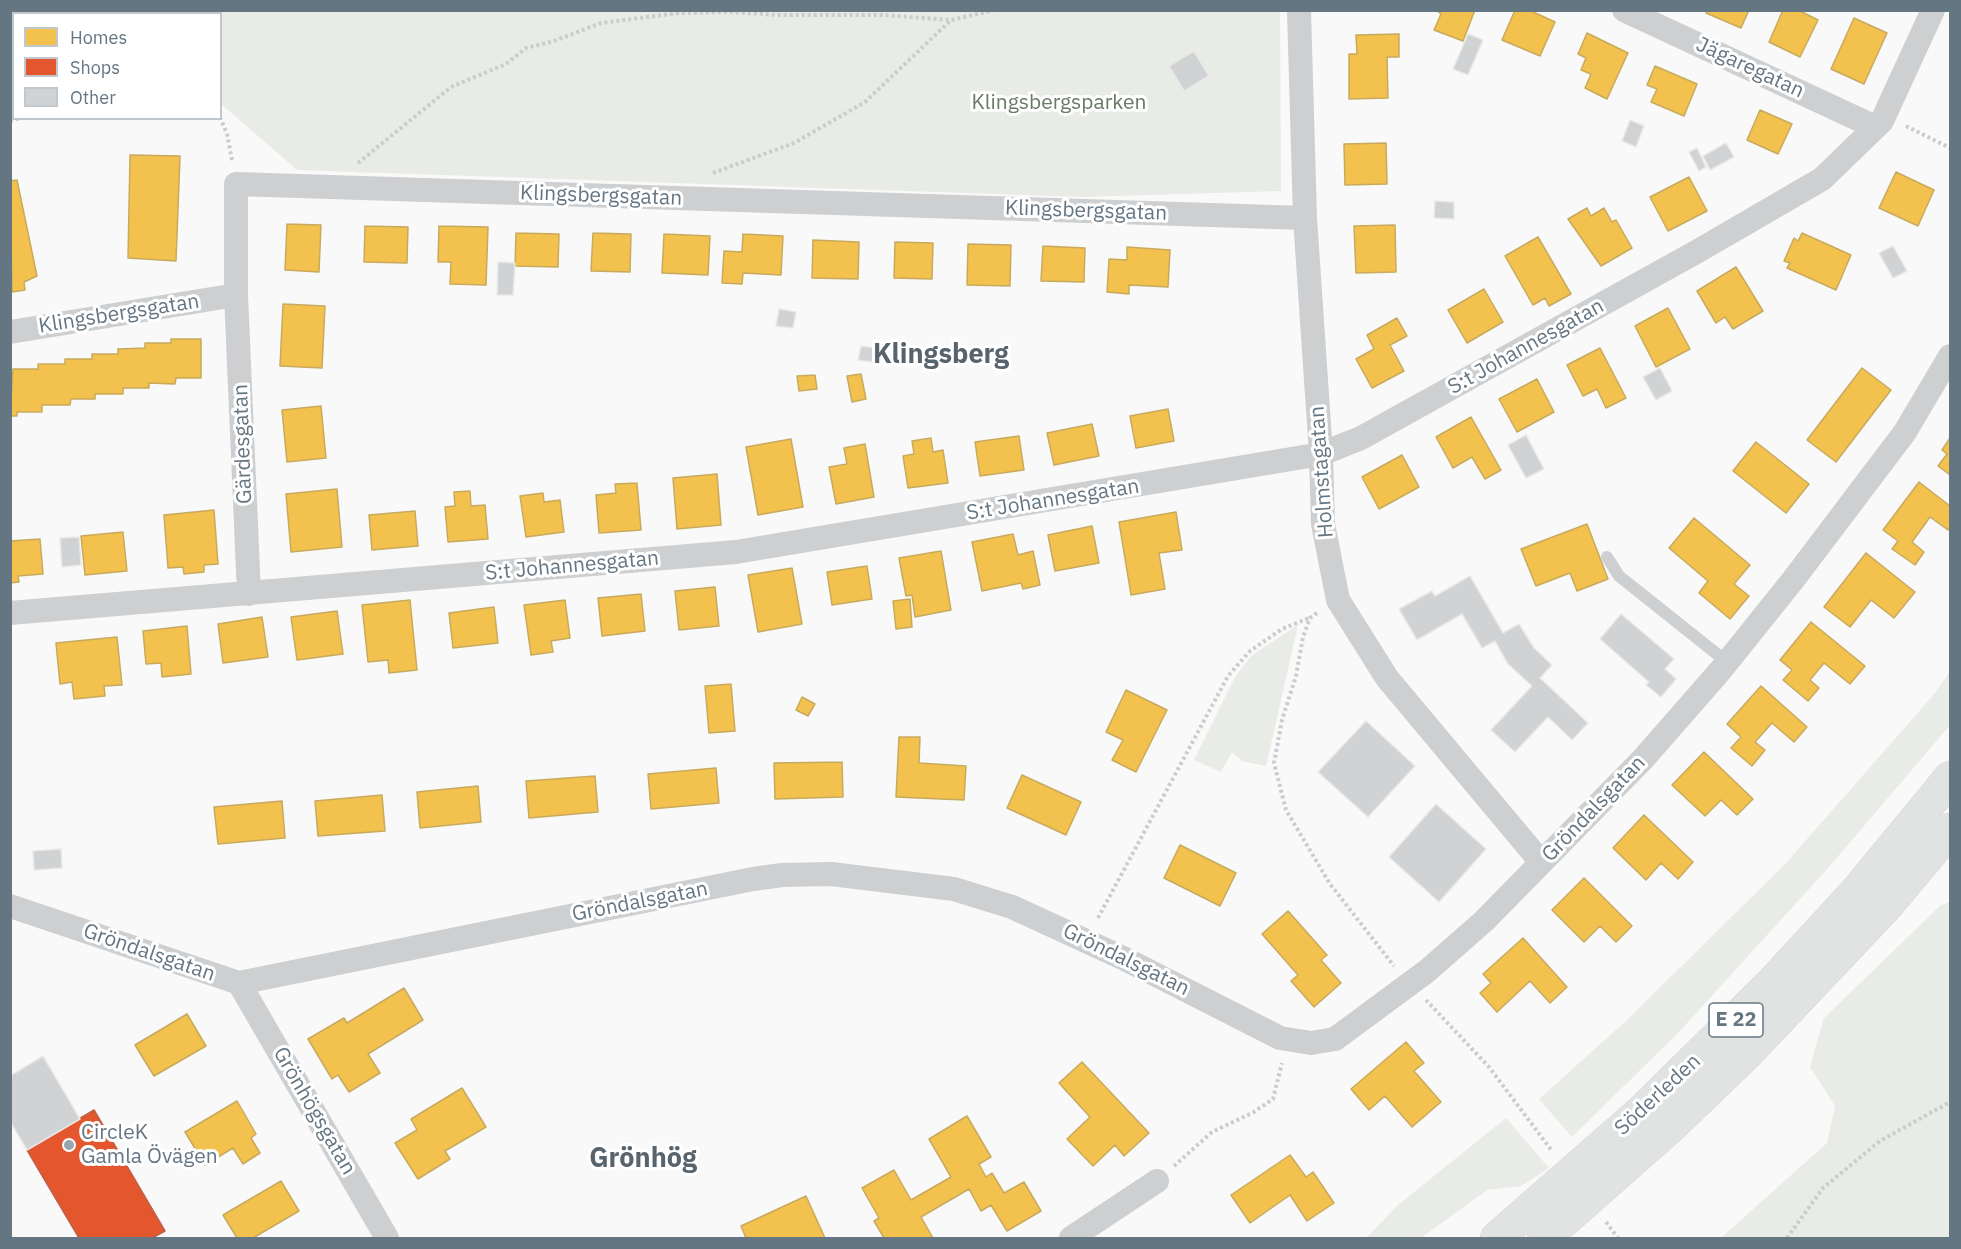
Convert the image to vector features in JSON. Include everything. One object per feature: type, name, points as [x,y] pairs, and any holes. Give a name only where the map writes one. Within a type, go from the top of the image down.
[{"type":"highway","name":"Söderleden","points":[[1497,1239],[1640,1113],[1757,998],[1857,891],[1950,778]]},
{"type":"highway","name":"Söderleden","points":[[1544,1239],[1670,1127],[1746,1053],[1887,905],[1950,830]]},
{"type":"street","name":"Holmstagatan","points":[[1299,10],[1305,218],[1321,454],[1323,524],[1338,600],[1387,678],[1541,862]]},
{"type":"street","name":"Jägaregatan","points":[[1624,10],[1877,126]]},
{"type":"street","name":"S:t Johannesgatan","points":[[10,613],[736,552],[1321,454],[1361,438],[1785,202],[1822,179],[1877,126],[1896,93],[1933,10]]},
{"type":"street","name":"Klingsbergsgatan","points":[[236,184],[1305,218]]},
{"type":"street","points":[[236,184],[236,295]]},
{"type":"street","name":"Klingsbergsgatan","points":[[10,332],[236,295]]},
{"type":"street","name":"Gärdesgatan","points":[[236,295],[249,594]]},
{"type":"street","name":"Gröndalsgatan","points":[[10,906],[239,983],[782,875],[831,874],[954,889],[1012,907],[1086,940],[1280,1038],[1311,1043],[1335,1039],[1410,984],[1484,921],[1643,759],[1727,662],[1793,580],[1905,432],[1950,356]]},
{"type":"street","name":"Grönhögsgatan","points":[[239,983],[387,1239]]},
{"type":"street","points":[[1071,1239],[1157,1181]]},
{"type":"lane","points":[[1607,557],[1619,576],[1727,662]]},
{"type":"path","points":[[357,164],[451,87],[506,64],[526,48],[601,23],[679,13],[733,12],[777,15],[882,15],[951,20],[995,10]]},
{"type":"path","points":[[704,177],[794,143],[865,102],[951,20]]},
{"type":"path","points":[[221,120],[227,134],[236,184]]},
{"type":"path","points":[[1877,126],[1905,125],[1950,148]]},
{"type":"path","points":[[1086,940],[1228,676],[1250,651],[1282,629],[1310,618],[1338,600]]},
{"type":"path","points":[[1310,618],[1303,637],[1296,676],[1282,720],[1274,763],[1286,810],[1330,884],[1410,984],[1489,1067],[1557,1159]]},
{"type":"path","points":[[1157,1181],[1212,1131],[1254,1112],[1273,1099],[1291,1040]]},
{"type":"path","points":[[1787,1239],[1823,1188],[1880,1141],[1950,1102]]},
{"type":"path","points":[[1601,1214],[1618,1239]]},
{"type":"green space","name":"Klingsbergsparken","points":[[118,11],[1280,11],[1281,191],[1082,197],[297,170],[222,105],[222,12]]},
{"type":"green space","points":[[1298,625],[1266,766],[1242,761],[1232,752],[1221,772],[1194,760],[1235,677],[1252,655]]},
{"type":"green space","points":[[1950,671],[1950,725],[1829,867],[1679,1032],[1572,1137],[1539,1099],[1627,1020],[1786,863],[1936,692]]},
{"type":"green space","points":[[1950,902],[1950,1238],[1721,1238],[1827,1143],[1835,1106],[1810,1067],[1824,1018],[1941,905]]},
{"type":"green space","points":[[1506,1118],[1549,1168],[1521,1186],[1487,1190],[1421,1238],[1366,1238],[1398,1205]]},
{"type":"building: Homes","points":[[1436,10],[1475,10],[1463,41],[1434,30],[1441,14]]},
{"type":"building: Homes","points":[[1515,10],[1529,10],[1555,22],[1540,56],[1502,40]]},
{"type":"building: Homes","points":[[1707,10],[1749,10],[1741,28],[1706,13]]},
{"type":"building: Homes","points":[[1783,10],[1798,10],[1818,20],[1800,57],[1769,42]]},
{"type":"building: Homes","points":[[1854,18],[1887,33],[1864,84],[1831,69]]},
{"type":"building: Homes","points":[[1587,33],[1628,53],[1607,99],[1585,88],[1591,74],[1581,70],[1586,58],[1578,54]]},
{"type":"building: Homes","points":[[1399,34],[1399,57],[1387,57],[1388,98],[1349,99],[1349,54],[1357,54],[1356,35]]},
{"type":"building: Homes","points":[[1655,66],[1697,84],[1684,116],[1651,102],[1657,89],[1647,85]]},
{"type":"building: Homes","points":[[1760,110],[1792,124],[1778,154],[1747,140]]},
{"type":"building: Homes","points":[[1386,143],[1387,184],[1345,185],[1344,144]]},
{"type":"building: Homes","points":[[130,155],[180,156],[176,261],[128,258]]},
{"type":"building: Homes","points":[[1896,172],[1934,190],[1918,226],[1879,208]]},
{"type":"building: Homes","points":[[1689,177],[1707,211],[1668,231],[1650,197]]},
{"type":"building: Homes","points":[[17,180],[37,276],[24,282],[25,290],[12,292],[10,181]]},
{"type":"building: Homes","points":[[1587,208],[1591,216],[1604,208],[1612,222],[1616,220],[1632,248],[1601,266],[1568,219]]},
{"type":"building: Homes","points":[[287,224],[321,225],[319,272],[285,270]]},
{"type":"building: Homes","points":[[1395,225],[1396,272],[1356,273],[1354,226]]},
{"type":"building: Homes","points":[[365,226],[408,227],[407,263],[364,262]]},
{"type":"building: Homes","points":[[439,226],[488,227],[486,285],[450,284],[451,262],[438,262]]},
{"type":"building: Homes","points":[[516,233],[559,234],[558,267],[515,266]]},
{"type":"building: Homes","points":[[593,233],[631,234],[630,272],[591,271]]},
{"type":"building: Homes","points":[[1802,233],[1851,255],[1836,290],[1787,268],[1790,263],[1784,261],[1794,238],[1798,241]]},
{"type":"building: Homes","points":[[664,234],[710,236],[708,275],[662,273]]},
{"type":"building: Homes","points":[[743,234],[783,236],[781,275],[743,273],[742,284],[722,283],[724,251],[742,252]]},
{"type":"building: Homes","points":[[1538,237],[1571,294],[1549,306],[1545,298],[1533,305],[1505,256]]},
{"type":"building: Homes","points":[[813,240],[859,242],[858,279],[812,278]]},
{"type":"building: Homes","points":[[895,242],[933,243],[932,279],[894,278]]},
{"type":"building: Homes","points":[[968,244],[1011,245],[1010,286],[967,285]]},
{"type":"building: Homes","points":[[1043,246],[1085,248],[1084,282],[1041,281]]},
{"type":"building: Homes","points":[[1127,247],[1170,250],[1168,287],[1129,285],[1129,294],[1107,292],[1109,259],[1127,260]]},
{"type":"building: Homes","points":[[1736,267],[1763,311],[1733,329],[1725,317],[1716,323],[1697,291]]},
{"type":"building: Homes","points":[[1484,289],[1503,322],[1467,343],[1448,310]]},
{"type":"building: Homes","points":[[283,304],[325,306],[322,368],[280,366]]},
{"type":"building: Homes","points":[[1668,308],[1690,349],[1656,367],[1635,326]]},
{"type":"building: Homes","points":[[1397,318],[1407,336],[1390,345],[1404,371],[1372,388],[1356,359],[1374,349],[1367,335]]},
{"type":"building: Homes","points":[[171,339],[201,339],[201,378],[176,378],[175,384],[149,383],[149,388],[123,388],[123,394],[95,394],[95,399],[71,399],[70,405],[42,405],[42,412],[17,412],[17,416],[10,416],[13,369],[38,369],[38,364],[65,364],[65,359],[92,359],[92,354],[118,354],[118,349],[145,348],[145,343],[171,343]]},
{"type":"building: Homes","points":[[1600,348],[1626,398],[1606,408],[1597,389],[1583,396],[1567,365]]},
{"type":"building: Homes","points":[[1862,368],[1891,390],[1836,462],[1807,440]]},
{"type":"building: Homes","points":[[861,374],[866,399],[852,402],[847,376]]},
{"type":"building: Homes","points":[[815,375],[817,389],[799,391],[797,376]]},
{"type":"building: Homes","points":[[1537,379],[1554,412],[1517,432],[1499,399]]},
{"type":"building: Homes","points":[[321,406],[326,458],[287,462],[282,410]]},
{"type":"building: Homes","points":[[1168,409],[1174,441],[1136,448],[1130,416]]},
{"type":"building: Homes","points":[[1471,417],[1501,470],[1485,479],[1472,457],[1453,468],[1436,437]]},
{"type":"building: Homes","points":[[1092,424],[1099,456],[1054,465],[1047,433]]},
{"type":"building: Homes","points":[[1019,436],[1024,470],[980,476],[975,442]]},
{"type":"building: Homes","points":[[931,438],[933,452],[943,450],[948,483],[908,488],[903,456],[914,454],[912,441]]},
{"type":"building: Homes","points":[[1950,438],[1950,475],[1938,466],[1947,454],[1942,450]]},
{"type":"building: Homes","points":[[791,439],[803,507],[758,515],[746,447]]},
{"type":"building: Homes","points":[[1756,442],[1809,484],[1786,513],[1733,471]]},
{"type":"building: Homes","points":[[865,444],[874,497],[836,504],[829,467],[847,464],[844,448]]},
{"type":"building: Homes","points":[[1402,455],[1419,487],[1379,509],[1362,477]]},
{"type":"building: Homes","points":[[717,474],[721,525],[677,529],[673,478]]},
{"type":"building: Homes","points":[[1919,482],[1950,506],[1950,527],[1948,530],[1930,517],[1912,542],[1924,552],[1915,565],[1892,549],[1898,541],[1883,530]]},
{"type":"building: Homes","points":[[637,483],[641,530],[599,533],[596,495],[616,493],[615,484]]},
{"type":"building: Homes","points":[[337,489],[342,547],[291,552],[286,494]]},
{"type":"building: Homes","points":[[470,491],[471,506],[485,505],[488,539],[448,542],[445,507],[455,506],[454,492]]},
{"type":"building: Homes","points":[[543,493],[544,502],[560,500],[564,532],[526,537],[520,496]]},
{"type":"building: Homes","points":[[214,510],[218,564],[204,565],[204,572],[184,574],[183,567],[168,568],[164,515]]},
{"type":"building: Homes","points":[[415,511],[418,546],[372,550],[369,515]]},
{"type":"building: Homes","points":[[1176,512],[1182,550],[1159,553],[1165,589],[1131,595],[1119,522]]},
{"type":"building: Homes","points":[[1694,518],[1750,565],[1734,584],[1749,596],[1730,619],[1699,593],[1708,581],[1669,548]]},
{"type":"building: Homes","points":[[1587,524],[1608,579],[1577,591],[1570,573],[1536,586],[1521,549]]},
{"type":"building: Homes","points":[[1092,526],[1099,563],[1055,571],[1048,535]]},
{"type":"building: Homes","points":[[123,532],[127,571],[85,575],[81,536]]},
{"type":"building: Homes","points":[[1013,534],[1018,555],[1033,551],[1040,585],[1023,589],[1021,583],[982,591],[972,542]]},
{"type":"building: Homes","points":[[40,539],[43,574],[18,576],[19,582],[10,583],[10,541]]},
{"type":"building: Homes","points":[[941,551],[951,610],[915,617],[912,595],[906,596],[899,558]]},
{"type":"building: Homes","points":[[1866,553],[1915,592],[1894,618],[1871,600],[1850,627],[1824,607]]},
{"type":"building: Homes","points":[[867,566],[872,599],[832,605],[827,572]]},
{"type":"building: Homes","points":[[792,568],[802,624],[758,632],[748,575]]},
{"type":"building: Homes","points":[[715,587],[719,626],[679,630],[675,591]]},
{"type":"building: Homes","points":[[641,594],[645,631],[602,636],[598,598]]},
{"type":"building: Homes","points":[[910,599],[912,627],[896,629],[893,601]]},
{"type":"building: Homes","points":[[410,600],[417,670],[389,673],[388,660],[368,662],[362,605]]},
{"type":"building: Homes","points":[[565,600],[570,638],[551,641],[553,652],[531,655],[524,605]]},
{"type":"building: Homes","points":[[494,607],[498,643],[453,648],[449,613]]},
{"type":"building: Homes","points":[[337,611],[343,654],[297,660],[291,617]]},
{"type":"building: Homes","points":[[262,617],[268,657],[223,663],[218,624]]},
{"type":"building: Homes","points":[[1811,622],[1865,666],[1850,684],[1824,663],[1810,680],[1819,688],[1808,701],[1783,680],[1792,670],[1780,660]]},
{"type":"building: Homes","points":[[187,626],[191,674],[162,677],[161,663],[146,664],[143,631]]},
{"type":"building: Homes","points":[[117,637],[122,685],[104,686],[105,696],[74,699],[72,682],[60,684],[56,643]]},
{"type":"building: Homes","points":[[731,684],[735,731],[709,733],[705,686]]},
{"type":"building: Homes","points":[[1761,686],[1807,727],[1794,742],[1772,723],[1755,742],[1765,750],[1752,766],[1731,748],[1741,737],[1727,724]]},
{"type":"building: Homes","points":[[1126,690],[1167,710],[1136,772],[1112,760],[1123,740],[1106,732]]},
{"type":"building: Homes","points":[[802,697],[815,704],[808,716],[796,710]]},
{"type":"building: Homes","points":[[899,737],[920,737],[919,763],[966,766],[964,800],[896,797]]},
{"type":"building: Homes","points":[[1704,752],[1753,799],[1737,815],[1721,800],[1705,816],[1672,785]]},
{"type":"building: Homes","points":[[842,762],[843,797],[775,799],[774,763]]},
{"type":"building: Homes","points":[[716,768],[719,803],[651,809],[648,774]]},
{"type":"building: Homes","points":[[1022,775],[1081,802],[1066,835],[1007,808]]},
{"type":"building: Homes","points":[[595,776],[598,812],[529,818],[526,781]]},
{"type":"building: Homes","points":[[478,786],[481,822],[420,828],[417,792]]},
{"type":"building: Homes","points":[[382,795],[385,831],[318,836],[315,801]]},
{"type":"building: Homes","points":[[282,801],[285,838],[218,844],[214,807]]},
{"type":"building: Homes","points":[[1644,815],[1693,862],[1678,879],[1661,863],[1646,880],[1613,848]]},
{"type":"building: Homes","points":[[1180,845],[1236,873],[1220,906],[1164,878]]},
{"type":"building: Homes","points":[[1584,878],[1632,926],[1616,942],[1600,926],[1584,942],[1552,910]]},
{"type":"building: Homes","points":[[1288,911],[1327,955],[1321,960],[1341,983],[1314,1007],[1291,981],[1298,975],[1262,934]]},
{"type":"building: Homes","points":[[1523,938],[1567,987],[1550,1003],[1530,981],[1497,1012],[1480,993],[1491,983],[1483,974]]},
{"type":"building: Homes","points":[[404,988],[423,1020],[368,1054],[380,1073],[349,1092],[338,1075],[332,1079],[308,1039],[344,1018],[347,1023]]},
{"type":"building: Homes","points":[[187,1014],[206,1046],[154,1076],[135,1045]]},
{"type":"building: Homes","points":[[1406,1042],[1424,1063],[1414,1071],[1441,1102],[1412,1127],[1385,1096],[1369,1110],[1351,1089]]},
{"type":"building: Homes","points":[[1082,1062],[1149,1133],[1124,1156],[1115,1145],[1093,1166],[1067,1139],[1090,1117],[1059,1083]]},
{"type":"building: Homes","points":[[462,1088],[486,1127],[445,1151],[450,1159],[418,1179],[395,1143],[417,1130],[411,1119]]},
{"type":"building: Homes","points":[[237,1101],[256,1134],[251,1138],[260,1153],[243,1164],[233,1148],[205,1165],[185,1132]]},
{"type":"building: Homes","points":[[967,1116],[991,1157],[979,1164],[986,1177],[992,1173],[1004,1193],[1024,1182],[1041,1211],[1007,1231],[991,1205],[981,1211],[969,1189],[921,1217],[933,1238],[884,1238],[874,1221],[879,1218],[862,1188],[894,1170],[911,1200],[951,1177],[929,1139]]},
{"type":"building: Homes","points":[[1290,1155],[1306,1177],[1313,1172],[1334,1203],[1307,1221],[1290,1195],[1250,1223],[1231,1195]]},
{"type":"building: Homes","points":[[281,1181],[299,1211],[253,1238],[237,1238],[223,1215]]},
{"type":"building: Homes","points":[[806,1196],[825,1238],[746,1238],[741,1226]]},
{"type":"building: Shops","points":[[94,1110],[165,1231],[152,1238],[79,1238],[27,1150]]},
{"type":"building: Other","points":[[1468,34],[1483,40],[1468,75],[1453,69]]},
{"type":"building: Other","points":[[10,44],[12,44],[12,106],[10,106]]},
{"type":"building: Other","points":[[1194,51],[1209,76],[1184,91],[1169,66]]},
{"type":"building: Other","points":[[1630,120],[1644,126],[1636,147],[1622,141]]},
{"type":"building: Other","points":[[1726,143],[1734,157],[1710,170],[1703,156]]},
{"type":"building: Other","points":[[1697,148],[1706,167],[1699,171],[1689,152]]},
{"type":"building: Other","points":[[1435,201],[1454,202],[1454,219],[1434,218]]},
{"type":"building: Other","points":[[1893,246],[1907,271],[1893,278],[1879,253]]},
{"type":"building: Other","points":[[498,262],[515,263],[513,295],[497,295]]},
{"type":"building: Other","points":[[779,309],[796,312],[793,328],[776,326]]},
{"type":"building: Other","points":[[861,346],[875,348],[872,362],[858,360]]},
{"type":"building: Other","points":[[1660,368],[1672,391],[1656,400],[1643,377]]},
{"type":"building: Other","points":[[1526,435],[1544,469],[1526,478],[1508,445]]},
{"type":"building: Other","points":[[79,537],[81,565],[62,567],[60,538]]},
{"type":"building: Other","points":[[1470,576],[1503,633],[1519,624],[1534,648],[1552,665],[1540,678],[1588,723],[1572,740],[1548,717],[1515,752],[1491,730],[1532,686],[1508,664],[1495,641],[1482,648],[1462,614],[1417,640],[1399,609],[1432,591],[1435,596]]},
{"type":"building: Other","points":[[1621,614],[1674,659],[1665,669],[1676,679],[1661,697],[1646,685],[1649,682],[1600,639]]},
{"type":"building: Other","points":[[1366,721],[1415,766],[1368,817],[1318,772]]},
{"type":"building: Other","points":[[1436,804],[1486,849],[1439,902],[1389,857]]},
{"type":"building: Other","points":[[61,849],[62,868],[34,870],[33,851]]},
{"type":"building: Other","points":[[43,1056],[80,1119],[27,1150],[10,1121],[10,1076]]},
{"type":"place","name":"CircleK Gamla Övägen","points":[[69,1145]]},
{"type":"district","name":"Klingsberg","points":[[941,355]]},
{"type":"district","name":"Grönhög","points":[[643,1159]]}]
